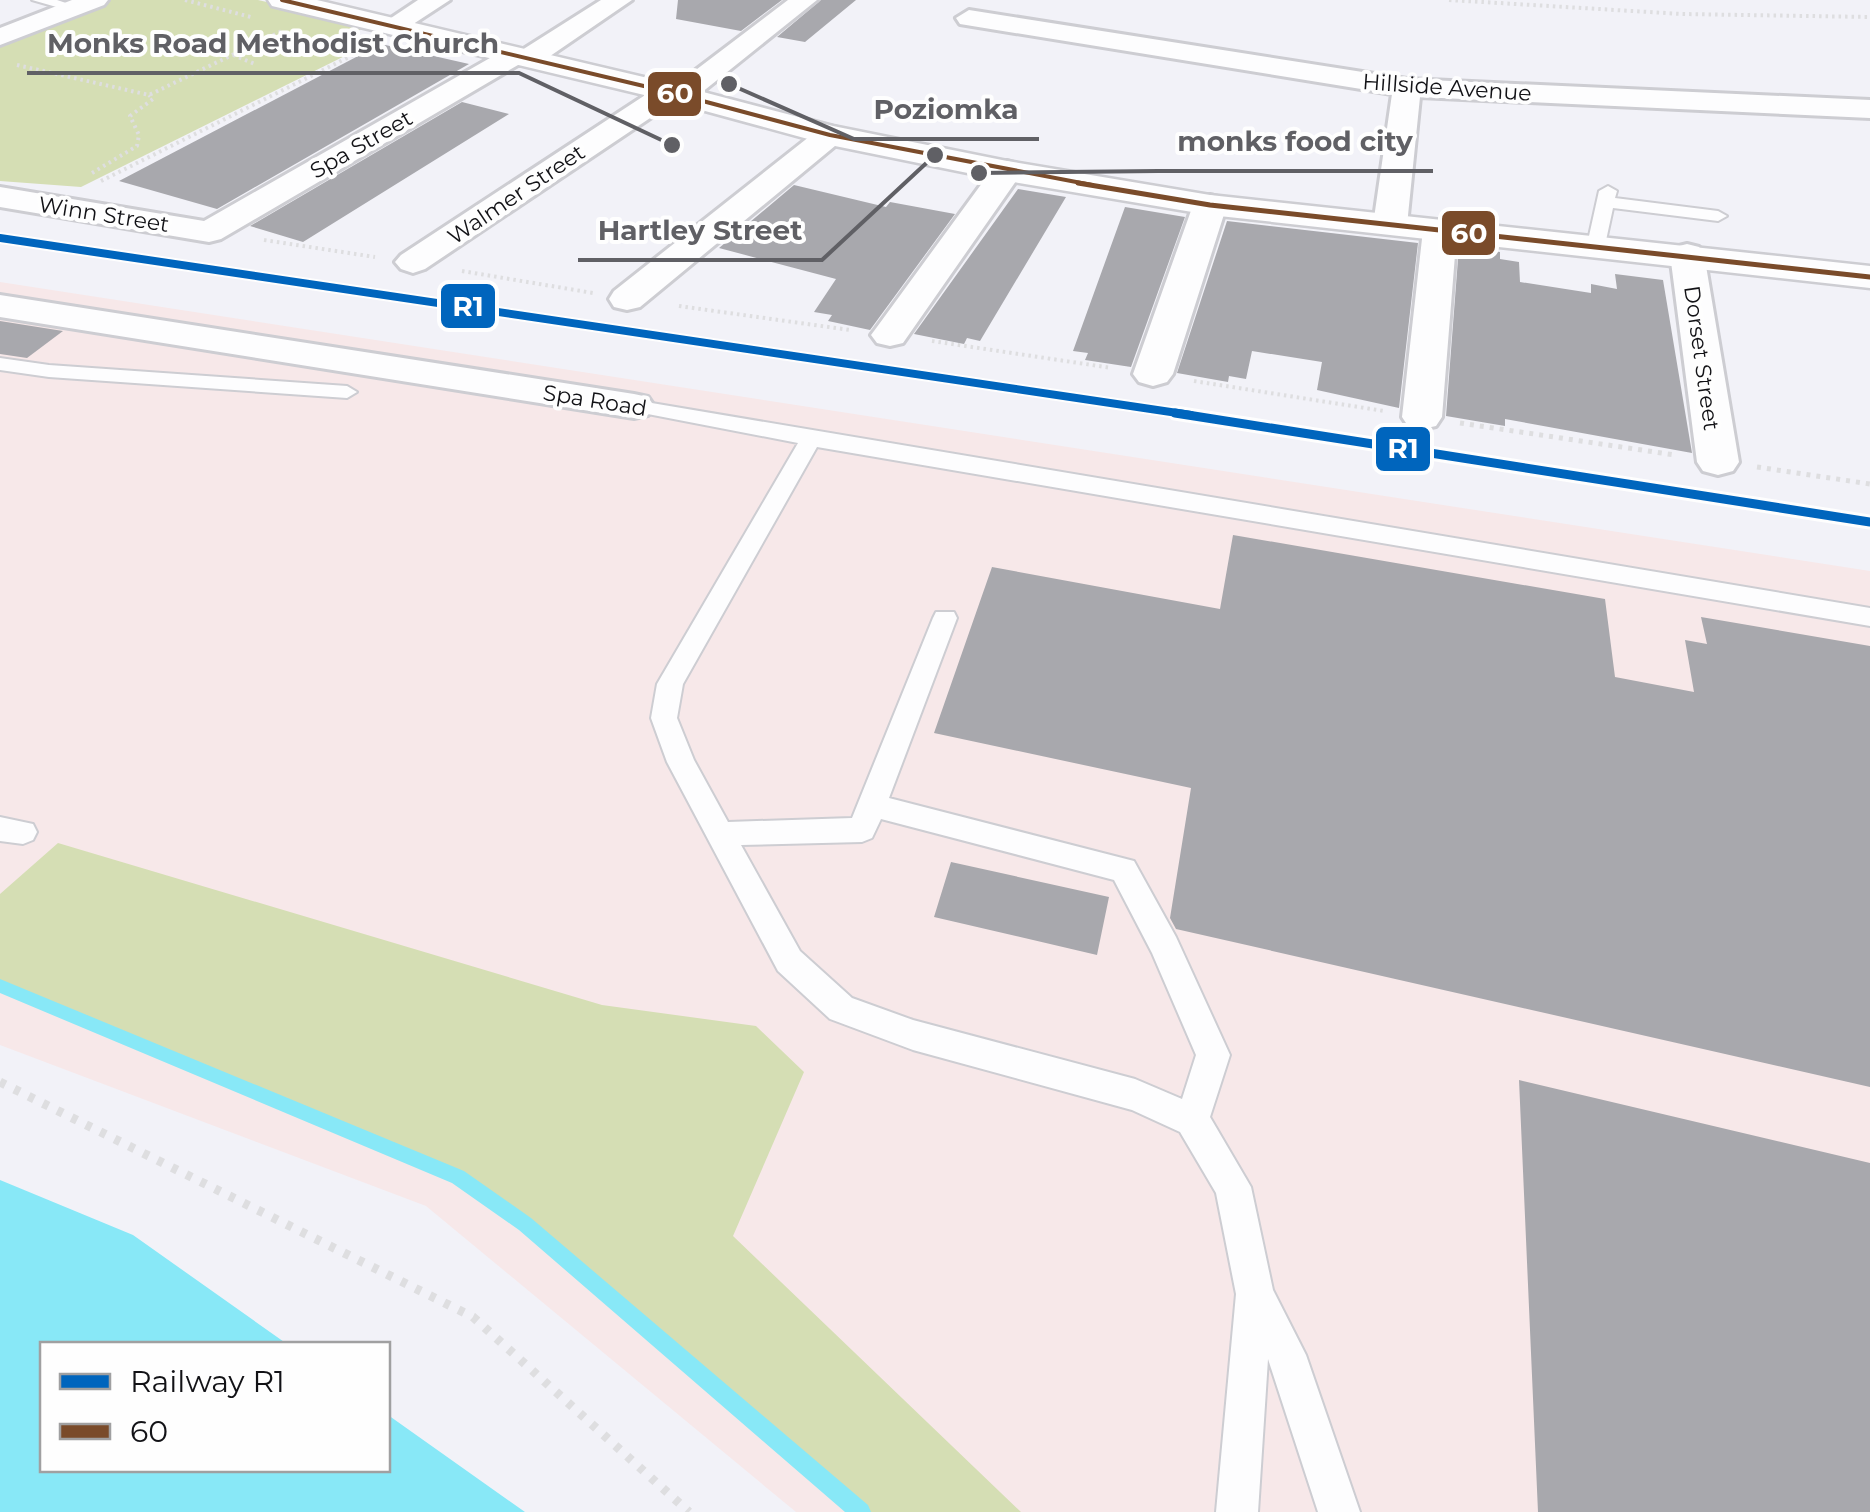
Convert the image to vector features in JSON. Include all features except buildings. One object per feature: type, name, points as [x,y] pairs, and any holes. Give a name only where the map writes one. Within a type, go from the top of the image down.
[{"type":"main road","points":[[275,15],[520,57],[830,135],[1007,172],[1210,205],[1870,276]]},
{"type":"street","points":[[381,36],[437,0]]},
{"type":"street","name":"Spa Street","points":[[209,232],[619,0]]},
{"type":"street","name":"Walmer Street","points":[[412,262],[675,94],[804,0]]},
{"type":"street","points":[[0,37],[84,4]]},
{"type":"street","name":"Hillside Avenue","points":[[969,18],[1407,88],[1870,109]]},
{"type":"street","points":[[1390,225],[1407,88]]},
{"type":"street","points":[[628,299],[830,135]]},
{"type":"street","points":[[890,335],[1007,172]]},
{"type":"street","name":"Winn Street","points":[[0,197],[209,232]]},
{"type":"street","points":[[1153,374],[1210,205]]},
{"type":"street","points":[[1422,417],[1440,230]]},
{"type":"street","name":"Dorset Street","points":[[1687,254],[1718,462]]},
{"type":"street","name":"Spa Road","points":[[0,306],[634,406]]},
{"type":"lane","points":[[39,0],[84,4]]},
{"type":"lane","points":[[1596,245],[1607,196],[1718,216]]},
{"type":"lane","points":[[0,364],[197,383],[347,392]]},
{"type":"lane","name":"Spa Road","points":[[634,406],[810,440],[1870,617]]},
{"type":"lane","points":[[810,440],[670,684],[664,718],[681,762],[789,961],[841,1009],[913,1035],[1135,1094],[1192,1120],[1233,1187],[1254,1295],[1237,1512]]},
{"type":"lane","points":[[720,834],[862,830],[945,618]]},
{"type":"lane","points":[[874,806],[1124,870],[1165,947],[1213,1055],[1192,1120]]},
{"type":"lane","points":[[1254,1295],[1287,1355],[1338,1512]]},
{"type":"path","points":[[149,95],[289,28],[275,15],[185,0]]},
{"type":"path","points":[[1449,0],[1682,14],[1870,17]]},
{"type":"path","points":[[51,205],[381,36]]},
{"type":"path","points":[[232,55],[255,64]]},
{"type":"path","points":[[27,56],[12,63],[153,99],[130,116],[139,135],[137,146],[92,173]]},
{"type":"path","points":[[209,232],[628,299],[1153,374],[1870,484]]},
{"type":"path","points":[[0,1082],[473,1318],[689,1512]]},
{"type":"shaded area","points":[[0,282],[1870,571],[1870,1512],[796,1512],[426,1206],[0,1045]]},
{"type":"green space","points":[[108,0],[258,0],[369,25],[341,40],[363,47],[81,187],[0,181],[0,45]]},
{"type":"green space","points":[[58,843],[602,1005],[756,1026],[804,1072],[733,1236],[1021,1512],[861,1512],[525,1225],[458,1177],[0,986],[0,894]]},
{"type":"water","points":[[0,1180],[133,1235],[284,1342],[40,1342],[40,1472],[390,1472],[390,1416],[525,1512],[0,1512]]},
{"type":"waterway","points":[[0,986],[458,1177],[525,1224],[861,1512]]},
{"type":"rail line","name":"R1","points":[[0,238],[857,363],[1870,522]]},
{"type":"transit line","name":"60","points":[[282,0],[669,92],[830,135],[1007,171],[1210,205],[1870,277]]},
{"type":"place","name":"Poziomka","points":[[729,84]]},
{"type":"place","name":"Monks Road Methodist Church","points":[[672,145]]},
{"type":"place","name":"Hartley Street","points":[[935,155]]},
{"type":"place","name":"monks food city","points":[[979,173]]}]
